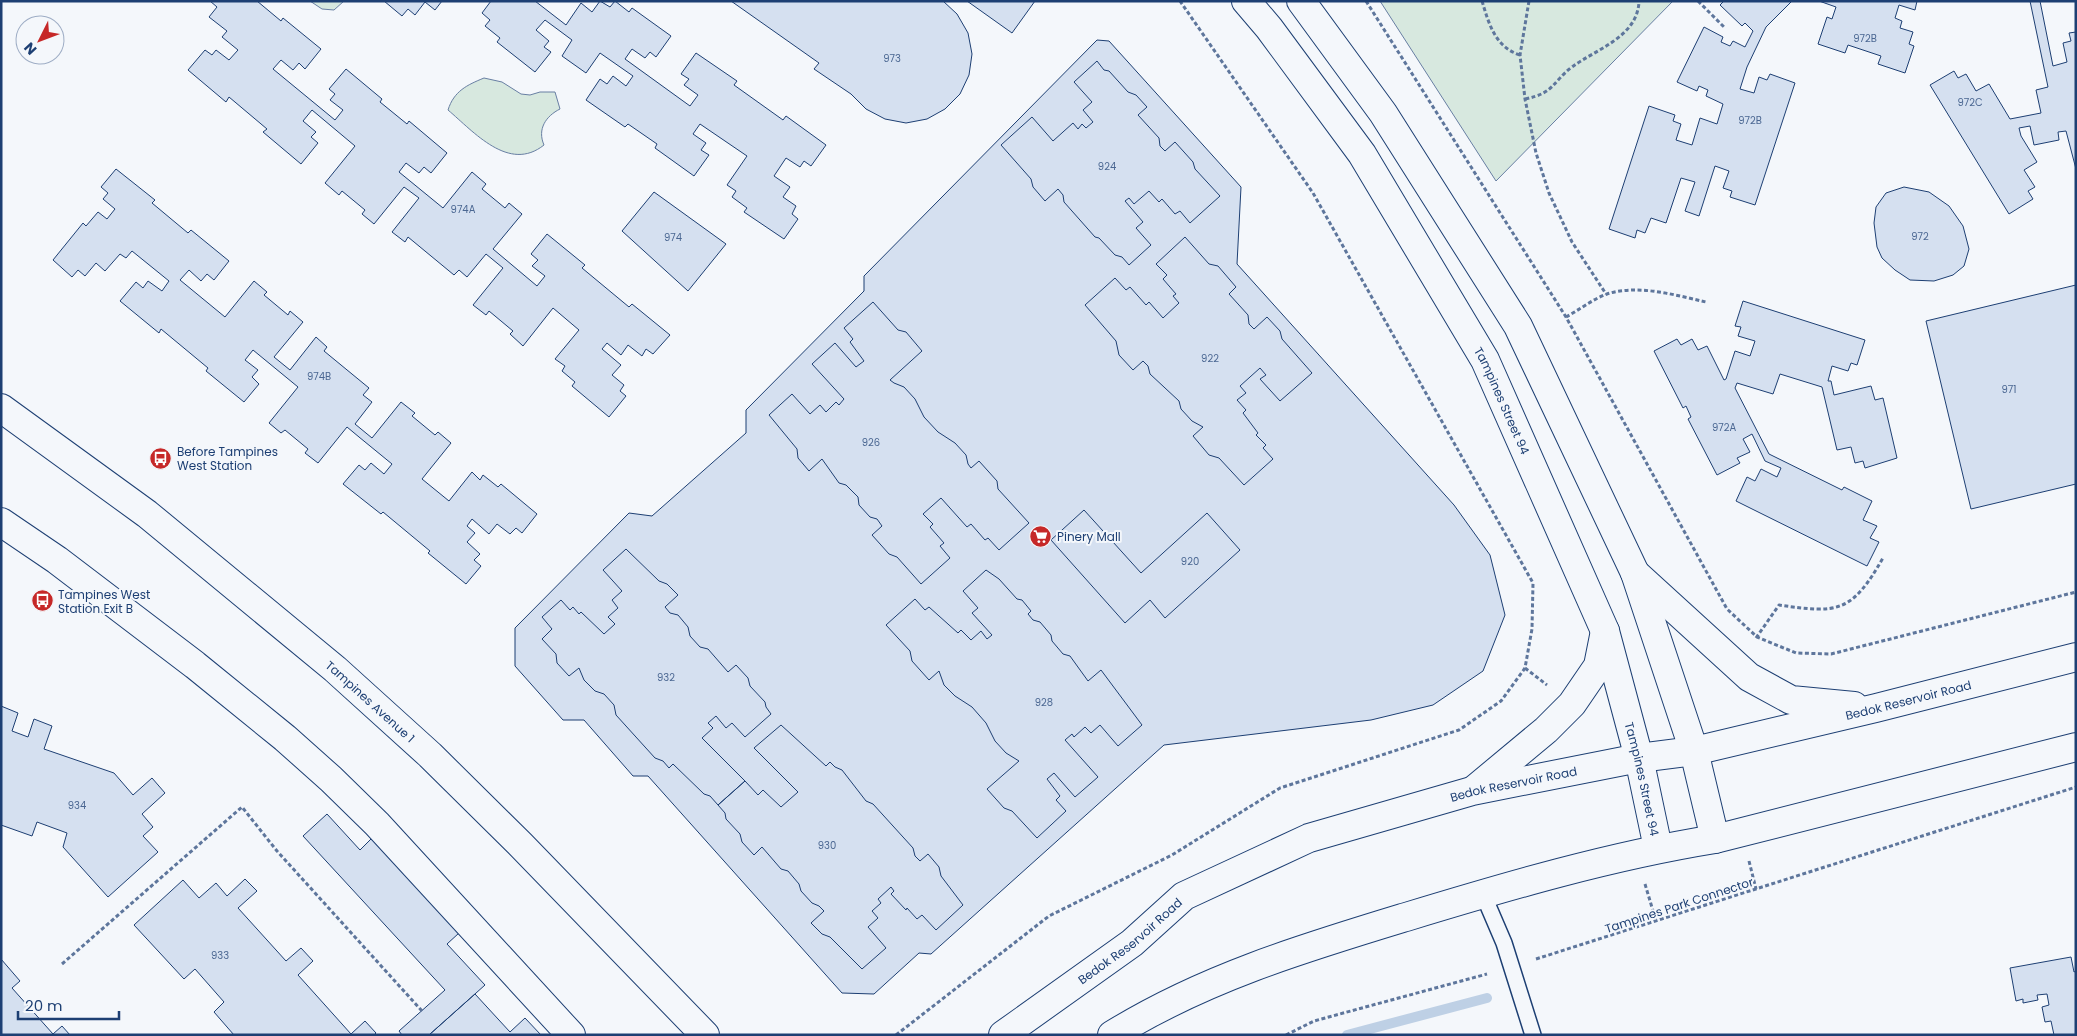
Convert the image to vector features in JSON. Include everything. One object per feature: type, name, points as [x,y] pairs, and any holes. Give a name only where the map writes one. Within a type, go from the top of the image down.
[{"type":"main road","name":"Tampines Street 94","points":[[1246,1],[1269,28],[1362,154],[1485,360],[1605,631],[1639,758],[1658,848]]},
{"type":"main road","points":[[1302,1],[1383,113],[1518,326],[1635,573],[1694,751],[1715,838]]},
{"type":"main road","name":"Tampines Avenue 1","points":[[1,408],[146,514],[335,669],[430,755],[705,1035]]},
{"type":"main road","points":[[1,522],[57,560],[195,665],[285,738],[331,779],[377,824],[571,1035]]},
{"type":"main road","points":[[1635,573],[1748,677],[1791,700],[1876,708]]},
{"type":"main road","points":[[1472,791],[1546,730],[1572,704],[1598,666],[1605,631]]},
{"type":"main road","name":"Bedok Reservoir Road","points":[[1003,1035],[1132,943],[1184,896],[1309,838],[1472,791],[1639,758],[1694,751],[1876,708],[2076,657]]},
{"type":"main road","points":[[1112,1035],[1183,996],[1260,962],[1483,894],[1658,848],[1715,838],[2076,748]]},
{"type":"lane","points":[[1483,894],[1512,967],[1533,1035]]},
{"type":"path","points":[[896,1035],[1049,916],[1172,855],[1280,788],[1458,730],[1501,701],[1525,668],[1532,629],[1532,582],[1314,193],[1180,1]]},
{"type":"path","points":[[1366,1],[1566,317],[1728,609],[1757,637],[1796,653],[1831,654],[2076,592]]},
{"type":"path","points":[[1482,1],[1490,29],[1507,50],[1520,55]]},
{"type":"path","points":[[1529,1],[1520,55],[1525,99],[1536,153],[1549,193],[1572,242],[1606,294]]},
{"type":"path","points":[[1525,99],[1537,97],[1554,87],[1567,71],[1581,61],[1605,49],[1626,30],[1639,11],[1639,1]]},
{"type":"path","points":[[1698,1],[1725,28]]},
{"type":"path","points":[[1566,317],[1606,294],[1627,291],[1664,293],[1706,302]]},
{"type":"path","points":[[1757,637],[1779,605],[1816,611],[1842,607],[1867,586],[1884,558]]},
{"type":"path","name":"Tampines Park Connector","points":[[1286,1035],[1314,1021],[1512,967],[2076,787]]},
{"type":"path","points":[[62,964],[242,807],[284,858],[422,1011]]},
{"type":"shaded area","points":[[310,1],[344,1],[334,10],[322,9]]},
{"type":"shaded area","points":[[1380,1],[1673,1],[1496,181]]},
{"type":"shaded area","points":[[484,78],[502,82],[521,94],[530,95],[540,92],[555,92],[560,109],[547,119],[542,128],[544,145],[531,152],[518,154],[505,152],[481,138],[448,110],[458,93],[472,83]]},
{"type":"building","points":[[210,1],[257,1],[281,21],[283,18],[321,49],[305,69],[299,63],[293,70],[281,60],[273,69],[335,120],[343,110],[330,100],[335,94],[329,89],[346,69],[382,99],[380,102],[407,124],[409,121],[447,153],[431,173],[424,167],[419,173],[406,163],[399,172],[443,208],[472,172],[486,184],[482,189],[505,208],[509,203],[522,214],[493,249],[537,286],[545,276],[532,266],[538,260],[531,254],[547,234],[585,265],[582,268],[629,307],[632,304],[670,335],[653,354],[646,349],[642,356],[628,345],[621,355],[607,343],[602,349],[621,365],[612,375],[624,385],[620,391],[626,396],[609,417],[572,386],[575,382],[562,371],[565,366],[555,359],[579,330],[553,308],[523,346],[510,334],[513,331],[489,311],[486,315],[473,305],[503,268],[486,254],[467,277],[459,270],[454,275],[408,237],[405,242],[392,232],[419,198],[404,187],[374,224],[362,214],[365,210],[342,191],[339,195],[325,183],[355,146],[312,110],[303,121],[316,132],[311,137],[318,143],[301,164],[263,132],[267,129],[229,97],[226,102],[188,70],[205,50],[212,55],[216,50],[229,60],[238,50],[222,37],[227,31],[209,17],[217,7]]},
{"type":"building","points":[[384,1],[442,1],[435,10],[425,2],[415,15],[408,9],[402,16]]},
{"type":"building","points":[[491,1],[535,1],[566,25],[581,3],[592,12],[600,1],[610,7],[615,1],[629,12],[632,8],[671,36],[656,57],[650,52],[645,58],[632,49],[625,59],[690,106],[698,95],[684,85],[689,79],[681,74],[696,53],[737,81],[734,85],[783,120],[786,116],[826,145],[811,166],[804,161],[800,167],[786,158],[774,176],[790,187],[783,197],[796,206],[792,214],[798,219],[784,239],[744,212],[747,208],[732,197],[736,191],[727,185],[747,156],[700,124],[693,134],[706,143],[701,150],[709,155],[694,176],[655,148],[657,144],[628,124],[625,127],[586,100],[600,79],[607,84],[613,76],[626,86],[633,76],[600,53],[586,73],[562,56],[572,40],[545,20],[536,30],[549,41],[544,47],[551,52],[535,72],[497,42],[500,38],[485,26],[490,20],[482,13]]},
{"type":"building","points":[[731,1],[943,1],[957,14],[968,33],[972,54],[969,75],[960,94],[945,109],[927,119],[906,123],[885,119],[866,109],[851,94],[814,69],[819,63]]},
{"type":"building","points":[[967,1],[1035,1],[1012,33]]},
{"type":"building","points":[[1724,1],[1792,1],[1766,27],[1747,67],[1740,89],[1754,93],[1759,77],[1767,80],[1770,74],[1795,83],[1755,205],[1730,197],[1732,191],[1723,188],[1729,171],[1715,166],[1699,216],[1685,211],[1695,182],[1681,178],[1666,223],[1651,218],[1645,233],[1637,230],[1635,238],[1609,229],[1649,106],[1675,115],[1673,121],[1681,124],[1676,140],[1692,145],[1700,118],[1717,124],[1723,104],[1706,96],[1708,90],[1699,86],[1697,91],[1677,82],[1704,27],[1723,37],[1721,42],[1730,46],[1733,41],[1745,47],[1753,31],[1745,23],[1742,26],[1720,5]]},
{"type":"building","points":[[1819,1],[1917,1],[1915,10],[1899,5],[1895,18],[1902,21],[1900,28],[1913,32],[1909,44],[1914,46],[1905,73],[1878,64],[1881,56],[1848,45],[1845,53],[1818,44],[1827,17],[1832,19],[1836,7]]},
{"type":"building","points":[[2030,1],[2040,1],[2053,66],[2067,62],[2063,43],[2071,41],[2069,33],[2076,32],[2076,169],[2066,131],[2058,132],[2059,140],[2034,145],[2030,126],[2019,128],[2021,136],[2037,162],[2024,170],[2035,187],[2028,191],[2033,199],[2009,214],[1930,85],[1954,71],[1958,78],[1966,74],[1976,91],[1989,84],[2010,119],[2041,113],[2036,90],[2048,87]]},
{"type":"building","name":"Pinery Mall","points":[[1097,40],[1109,41],[1241,187],[1237,264],[1454,505],[1490,555],[1505,615],[1483,671],[1433,705],[1371,720],[1164,745],[931,954],[919,953],[874,994],[842,993],[648,776],[633,776],[584,720],[563,720],[515,666],[515,628],[629,513],[652,516],[746,433],[746,410],[864,291],[864,276]]},
{"type":"building","points":[[1097,61],[1104,70],[1109,71],[1128,92],[1136,95],[1147,107],[1138,115],[1159,138],[1160,146],[1165,151],[1175,142],[1193,162],[1195,169],[1220,196],[1190,223],[1180,211],[1175,214],[1162,199],[1159,202],[1149,191],[1134,204],[1129,198],[1125,201],[1143,222],[1136,228],[1151,245],[1129,265],[1122,257],[1115,255],[1099,238],[1095,237],[1064,202],[1063,195],[1058,189],[1045,201],[1033,187],[1031,179],[1001,145],[1032,117],[1053,141],[1073,123],[1078,129],[1082,124],[1086,128],[1093,122],[1083,110],[1092,102],[1074,82]]},
{"type":"building","points":[[116,169],[155,200],[152,203],[188,233],[191,230],[229,261],[214,280],[207,274],[201,281],[189,270],[180,280],[225,317],[254,281],[267,292],[264,295],[288,315],[290,311],[303,322],[274,357],[290,370],[316,337],[327,347],[324,351],[369,388],[363,395],[372,402],[355,424],[372,438],[401,402],[415,413],[412,416],[435,435],[438,432],[451,443],[422,479],[449,501],[472,472],[480,480],[483,475],[498,487],[501,484],[537,514],[522,533],[516,528],[510,534],[497,524],[489,534],[472,519],[467,526],[475,533],[467,542],[480,554],[474,560],[481,566],[466,584],[383,512],[381,514],[343,484],[359,465],[365,470],[371,463],[384,474],[392,464],[347,427],[318,463],[305,453],[308,449],[285,430],[281,433],[269,423],[298,387],[253,350],[245,360],[258,370],[252,377],[259,384],[244,402],[206,371],[208,368],[161,329],[159,333],[120,301],[136,282],[143,288],[148,281],[162,291],[169,281],[132,251],[126,258],[120,254],[105,271],[96,263],[85,276],[78,270],[72,277],[53,260],[83,223],[86,226],[98,212],[107,219],[115,209],[103,199],[108,193],[101,187]]},
{"type":"building","points":[[1904,187],[1929,192],[1949,206],[1963,226],[1969,249],[1964,266],[1953,275],[1934,281],[1910,280],[1882,258],[1877,247],[1874,223],[1876,207],[1886,193]]},
{"type":"building","points":[[654,192],[726,244],[688,291],[622,231]]},
{"type":"building","points":[[1185,237],[1209,264],[1218,266],[1236,287],[1229,294],[1248,315],[1249,324],[1254,329],[1267,317],[1280,331],[1282,339],[1312,373],[1280,401],[1260,379],[1266,375],[1260,368],[1240,386],[1246,393],[1237,400],[1246,410],[1243,413],[1258,433],[1256,435],[1266,445],[1263,448],[1273,459],[1244,485],[1219,458],[1209,455],[1193,436],[1203,427],[1192,421],[1181,409],[1179,401],[1150,374],[1148,366],[1143,361],[1133,370],[1119,355],[1116,341],[1085,305],[1115,278],[1126,290],[1130,287],[1146,305],[1149,302],[1163,318],[1179,303],[1173,296],[1176,294],[1163,279],[1167,275],[1156,264]]},
{"type":"building","points":[[2076,285],[2076,484],[1971,509],[1926,321]]},
{"type":"building","points":[[1743,301],[1865,340],[1857,365],[1851,363],[1848,371],[1832,366],[1828,381],[1831,381],[1834,395],[1871,386],[1875,400],[1883,398],[1897,458],[1865,468],[1863,461],[1855,463],[1851,447],[1837,450],[1822,387],[1780,374],[1773,394],[1737,383],[1735,388],[1769,454],[1842,490],[1844,487],[1872,501],[1863,520],[1877,526],[1870,538],[1879,542],[1867,566],[1736,501],[1747,477],[1755,481],[1761,469],[1777,477],[1781,468],[1765,461],[1752,434],[1743,439],[1750,452],[1737,458],[1740,463],[1717,475],[1688,419],[1691,417],[1686,406],[1683,408],[1654,351],[1677,339],[1681,345],[1692,339],[1698,350],[1707,346],[1724,380],[1726,379],[1735,351],[1750,356],[1755,341],[1738,336],[1741,327],[1735,326]]},
{"type":"building","points":[[873,302],[898,330],[906,332],[922,351],[890,380],[904,387],[915,399],[924,417],[938,432],[955,443],[966,455],[971,468],[979,461],[997,481],[998,489],[1029,523],[999,550],[988,538],[985,540],[971,524],[967,527],[941,498],[923,514],[933,524],[930,527],[944,543],[940,546],[950,558],[921,584],[897,557],[889,554],[872,535],[882,526],[877,519],[870,517],[859,505],[858,497],[846,485],[839,483],[822,459],[809,471],[798,458],[797,449],[769,415],[792,394],[810,414],[820,405],[826,412],[836,402],[839,405],[844,399],[812,364],[835,343],[856,367],[864,361],[850,342],[853,339],[844,328]]},
{"type":"building","points":[[1084,510],[1141,573],[1207,513],[1240,550],[1165,618],[1150,600],[1125,623],[1051,540]]},
{"type":"building","points":[[626,549],[659,581],[667,584],[678,595],[665,607],[670,613],[678,615],[688,627],[690,636],[700,647],[708,649],[728,672],[736,665],[748,678],[750,686],[765,702],[771,714],[745,737],[732,723],[726,728],[716,716],[708,723],[713,728],[702,738],[745,781],[718,805],[673,764],[669,768],[663,761],[655,758],[616,715],[614,705],[604,694],[595,691],[584,680],[579,668],[569,676],[557,663],[556,654],[542,639],[552,629],[542,617],[561,600],[570,610],[573,607],[579,614],[581,612],[604,634],[615,624],[608,617],[618,608],[612,600],[622,591],[603,570]]},
{"type":"building","points":[[986,570],[999,579],[1017,599],[1022,600],[1031,611],[1028,614],[1033,620],[1040,622],[1051,635],[1052,641],[1063,654],[1070,656],[1088,681],[1101,670],[1142,725],[1118,746],[1100,725],[1091,733],[1085,727],[1074,737],[1072,734],[1065,740],[1098,777],[1075,797],[1054,773],[1047,779],[1060,796],[1056,800],[1066,811],[1037,838],[1012,811],[1004,808],[987,789],[1019,761],[1006,753],[995,741],[986,723],[972,707],[955,696],[944,685],[939,671],[929,680],[912,661],[910,651],[886,625],[915,599],[925,610],[929,607],[958,633],[961,630],[971,640],[981,631],[987,639],[992,635],[972,613],[978,608],[963,591]]},
{"type":"building","points":[[1,706],[18,713],[12,731],[28,737],[34,719],[52,726],[44,749],[114,773],[133,795],[152,778],[165,793],[142,814],[153,827],[143,836],[158,852],[108,897],[63,847],[67,833],[37,822],[32,836],[1,825]]},
{"type":"building","points":[[781,725],[826,766],[830,762],[842,770],[866,801],[873,804],[913,848],[915,856],[920,861],[928,854],[939,867],[941,876],[963,905],[936,930],[922,915],[917,919],[907,908],[906,910],[891,894],[894,891],[891,887],[878,899],[881,903],[872,911],[878,918],[868,927],[886,948],[862,969],[830,937],[822,934],[811,923],[824,911],[812,903],[801,891],[799,884],[788,871],[781,869],[762,847],[754,855],[742,842],[740,834],[726,819],[725,813],[718,805],[745,781],[758,795],[763,790],[781,807],[798,792],[754,748]]},
{"type":"building","points":[[327,814],[360,850],[372,838],[459,933],[447,944],[485,985],[429,1035],[402,1035],[399,1031],[445,990],[303,836]]},
{"type":"building","points":[[245,879],[257,891],[238,908],[286,961],[301,948],[313,961],[298,975],[351,1034],[365,1021],[376,1033],[374,1035],[234,1035],[214,1012],[224,1002],[195,969],[184,979],[134,925],[183,880],[199,898],[216,883],[227,896]]},
{"type":"building","points":[[2071,957],[2074,972],[2076,971],[2076,1035],[2054,1035],[2051,1021],[2045,1022],[2042,1007],[2049,1005],[2047,994],[2037,995],[2038,1000],[2023,1003],[2023,999],[2016,1001],[2010,968]]},
{"type":"building","points":[[1,959],[20,981],[12,988],[53,1034],[62,1026],[70,1035],[1,1035]]},
{"type":"building","points":[[475,994],[510,1032],[525,1018],[541,1035],[429,1035]]},
{"type":"waterway","points":[[1347,1035],[1487,998]]},
{"type":"place","name":"Before Tampines West Station","points":[[161,458]]},
{"type":"place","name":"Pinery Mall","points":[[1041,536]]},
{"type":"place","name":"Tampines West Station Exit B","points":[[42,601]]}]
